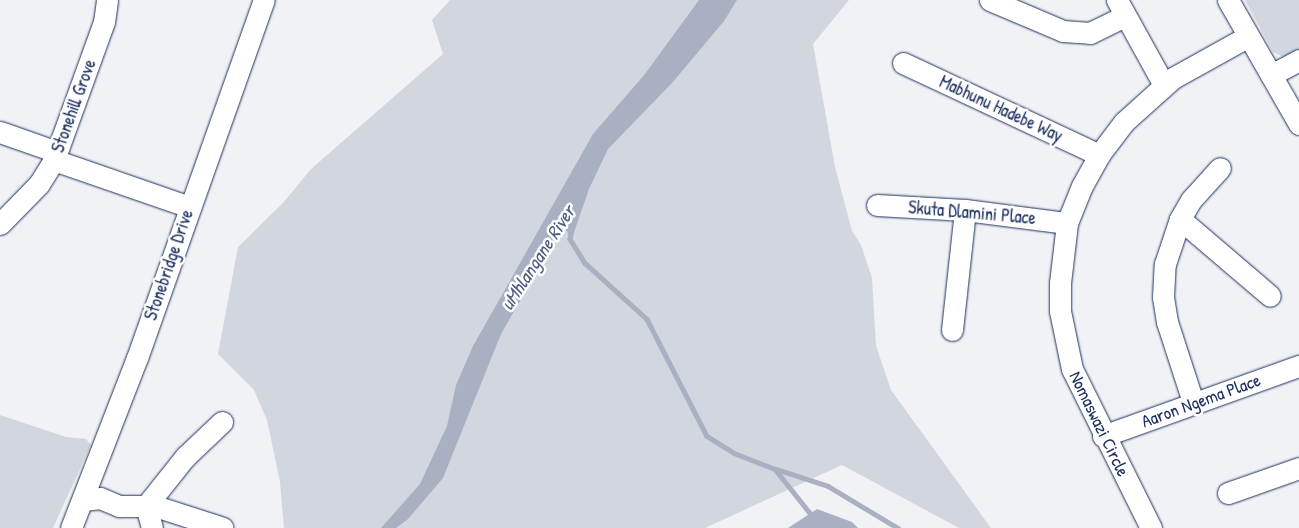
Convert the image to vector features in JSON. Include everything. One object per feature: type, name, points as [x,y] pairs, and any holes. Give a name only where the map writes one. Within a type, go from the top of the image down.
[{"type":"street","name":"Stonehill Grove","points":[[106,0],[104,22],[56,156],[190,207]]},
{"type":"street","name":"Stonebridge Drive","points":[[71,528],[84,500],[264,0]]},
{"type":"street","points":[[990,0],[1064,31],[1090,33],[1121,8],[1164,85]]},
{"type":"street","points":[[1228,0],[1247,37],[1299,124]]},
{"type":"street","name":"Nomaswazi Circle","points":[[1150,528],[1082,395],[1064,341],[1060,283],[1067,223],[1099,155],[1124,122],[1164,85],[1247,37]]},
{"type":"street","points":[[1271,75],[1299,60]]},
{"type":"street","name":"Mabhunu Hadebe Way","points":[[903,63],[1099,155]]},
{"type":"street","points":[[0,132],[56,156],[39,184],[0,224]]},
{"type":"street","points":[[1193,402],[1171,342],[1163,297],[1165,264],[1170,242],[1180,219],[1191,200],[1220,168]]},
{"type":"street","name":"Skuta Dlamini Place","points":[[877,206],[965,210],[1067,223]]},
{"type":"street","points":[[952,330],[965,210]]},
{"type":"street","points":[[1180,219],[1270,296]]},
{"type":"street","name":"Aaron Ngema Place","points":[[1103,436],[1193,402],[1297,372]]},
{"type":"street","points":[[146,506],[185,457],[222,422]]},
{"type":"street","points":[[1228,493],[1299,468]]},
{"type":"street","points":[[84,500],[100,498],[119,506],[146,506],[186,515],[222,528]]},
{"type":"street","points":[[146,506],[152,528]]},
{"type":"shaded area","points":[[450,0],[849,0],[813,44],[835,167],[852,231],[861,245],[872,278],[876,346],[891,390],[991,528],[959,528],[842,465],[705,528],[284,528],[280,482],[267,420],[254,390],[218,354],[238,247],[283,203],[311,169],[443,54],[432,20]]},
{"type":"shaded area","points":[[1245,0],[1299,0],[1299,50],[1285,58],[1273,52]]},
{"type":"shaded area","points":[[0,415],[66,437],[86,439],[91,445],[53,528],[0,528]]},
{"type":"water","name":"uMhlangane River","points":[[699,0],[737,0],[724,21],[672,83],[608,149],[589,189],[571,241],[564,224],[501,334],[443,478],[408,519],[396,528],[381,528],[420,484],[447,426],[456,385],[473,346],[593,134],[645,74]]},
{"type":"water","points":[[817,509],[852,522],[858,528],[788,528]]},
{"type":"waterway","name":"uMhlangane River","points":[[571,234],[570,239],[585,263],[647,319],[707,436],[734,453],[775,469],[810,513]]},
{"type":"waterway","points":[[776,469],[828,486],[898,528]]}]
